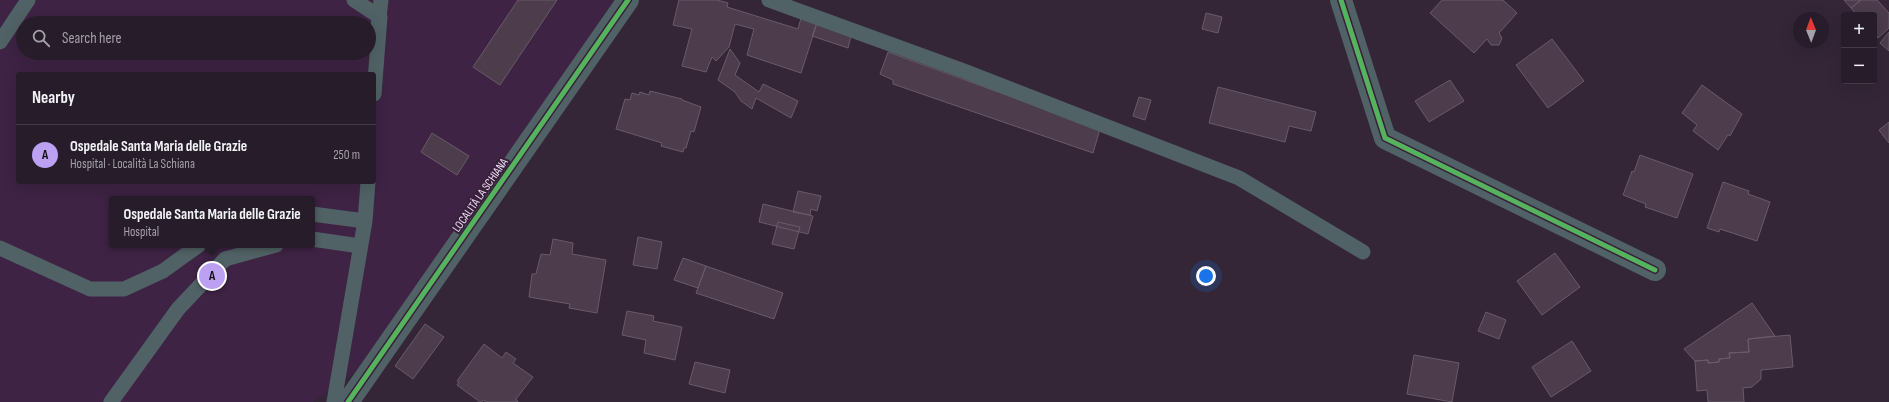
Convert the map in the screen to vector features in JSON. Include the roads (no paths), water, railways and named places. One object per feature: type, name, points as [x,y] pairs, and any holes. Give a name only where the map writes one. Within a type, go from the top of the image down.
[{"type":"street","name":"LOCALITÀ LA SCHIANA","points":[[348,402],[628,0]]},
{"type":"street","points":[[1340,0],[1386,138],[1655,270]]},
{"type":"lane","points":[[17,16],[28,0]]},
{"type":"lane","points":[[354,0],[380,17]]},
{"type":"lane","points":[[376,72],[381,0]]},
{"type":"lane","points":[[769,0],[964,71],[1239,178],[1363,252]]},
{"type":"lane","points":[[376,50],[380,17]]},
{"type":"lane","points":[[0,42],[16,18]]},
{"type":"lane","points":[[373,72],[375,60]]},
{"type":"lane","points":[[328,402],[353,245],[361,221],[361,184]]},
{"type":"lane","points":[[334,402],[368,184]]},
{"type":"lane","points":[[315,214],[361,221]]},
{"type":"lane","points":[[315,240],[353,245]]},
{"type":"lane","points":[[0,248],[90,289],[124,289],[163,271],[195,248]]},
{"type":"lane","points":[[111,402],[178,309],[225,259],[265,248]]},
{"type":"place","name":"Ospedale Santa Maria delle Grazie","points":[[212,276]]}]
